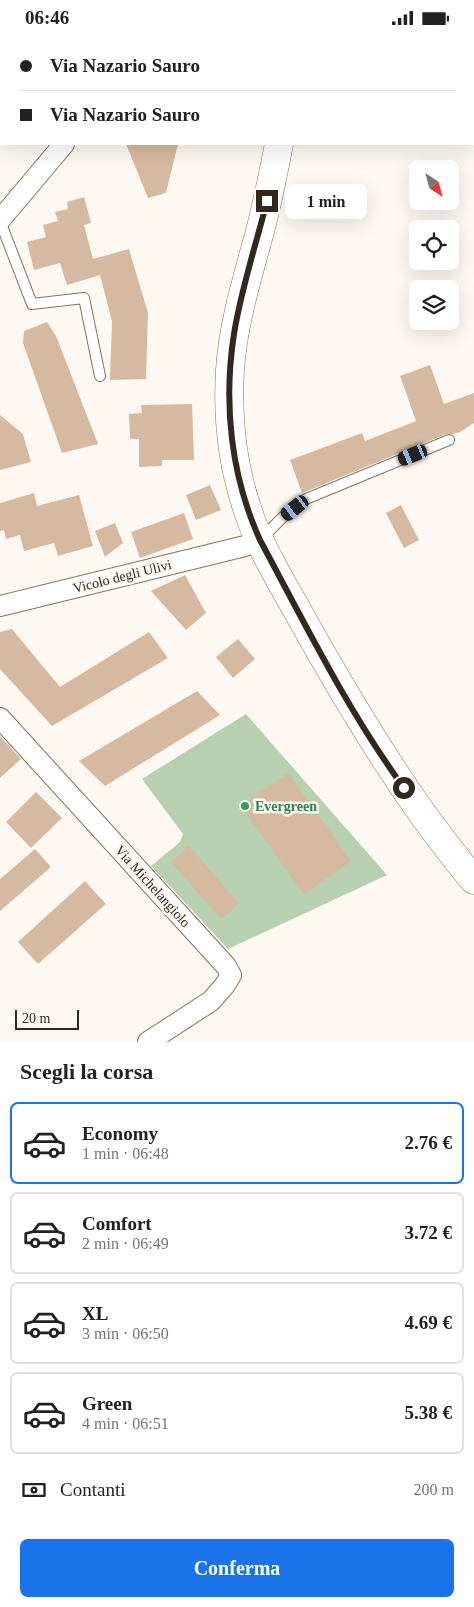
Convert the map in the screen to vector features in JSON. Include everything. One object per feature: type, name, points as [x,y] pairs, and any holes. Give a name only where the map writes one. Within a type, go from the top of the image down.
[{"type":"main road","points":[[279,145],[271,185],[241,300],[234,334],[230,370],[229,407],[236,466],[250,517],[252,543],[313,638],[370,737],[431,825],[474,880]]},
{"type":"street","points":[[0,221],[63,145]]},
{"type":"street","name":"Vicolo degli Ulivi","points":[[0,606],[252,543]]},
{"type":"street","name":"Via Michelangiolo","points":[[0,718],[226,966],[231,975],[212,1001],[148,1042]]},
{"type":"lane","points":[[0,221],[32,304],[84,298],[100,376]]},
{"type":"lane","points":[[252,543],[306,499],[449,440]]},
{"type":"green space","name":"Evergreen","points":[[246,714],[387,875],[228,949],[151,866],[180,842],[183,834],[142,779]]},
{"type":"building","points":[[126,145],[178,145],[166,193],[148,198]]},
{"type":"building","points":[[84,197],[91,223],[84,225],[93,259],[129,249],[148,313],[146,379],[110,380],[112,321],[100,275],[67,285],[60,263],[34,270],[27,242],[46,237],[43,225],[58,221],[55,212],[68,209],[67,202]]},
{"type":"building","points":[[47,322],[56,336],[98,444],[62,453],[23,343],[24,331]]},
{"type":"building","points":[[430,365],[444,404],[474,393],[474,423],[460,432],[446,434],[302,493],[290,460],[362,433],[365,441],[416,421],[400,376]]},
{"type":"building","points":[[192,404],[194,460],[162,460],[162,466],[139,467],[139,439],[130,439],[129,414],[142,413],[141,405]]},
{"type":"building","points":[[0,415],[23,434],[31,462],[0,470]]},
{"type":"building","points":[[210,485],[221,510],[196,520],[186,495]]},
{"type":"building","points":[[34,493],[37,506],[79,495],[93,546],[58,556],[54,543],[24,551],[20,535],[6,539],[4,530],[0,531],[0,503]]},
{"type":"building","points":[[401,505],[419,540],[404,548],[386,513]]},
{"type":"building","points":[[184,513],[193,539],[140,558],[131,532]]},
{"type":"building","points":[[115,523],[123,543],[105,557],[95,531]]},
{"type":"building","points":[[185,575],[206,613],[186,630],[151,591]]},
{"type":"building","points":[[12,629],[60,687],[149,632],[168,658],[52,726],[0,669],[0,632]]},
{"type":"building","points":[[238,639],[255,659],[233,678],[216,657]]},
{"type":"building","points":[[197,691],[220,715],[105,786],[79,761]]},
{"type":"building","points":[[0,736],[21,759],[0,778]]},
{"type":"building","points":[[288,773],[351,861],[304,895],[241,806]]},
{"type":"building","points":[[36,792],[62,818],[31,848],[6,822]]},
{"type":"building","points":[[189,846],[239,904],[221,919],[171,862]]},
{"type":"building","points":[[35,849],[51,867],[0,911],[0,879]]},
{"type":"building","points":[[85,881],[106,904],[38,964],[18,942]]},
{"type":"place","name":"Evergreen","points":[[245,806]]},
{"type":"route","points":[[267,201],[234,334],[230,370],[229,407],[236,466],[244,500],[260,540],[351,705],[404,788]]}]
